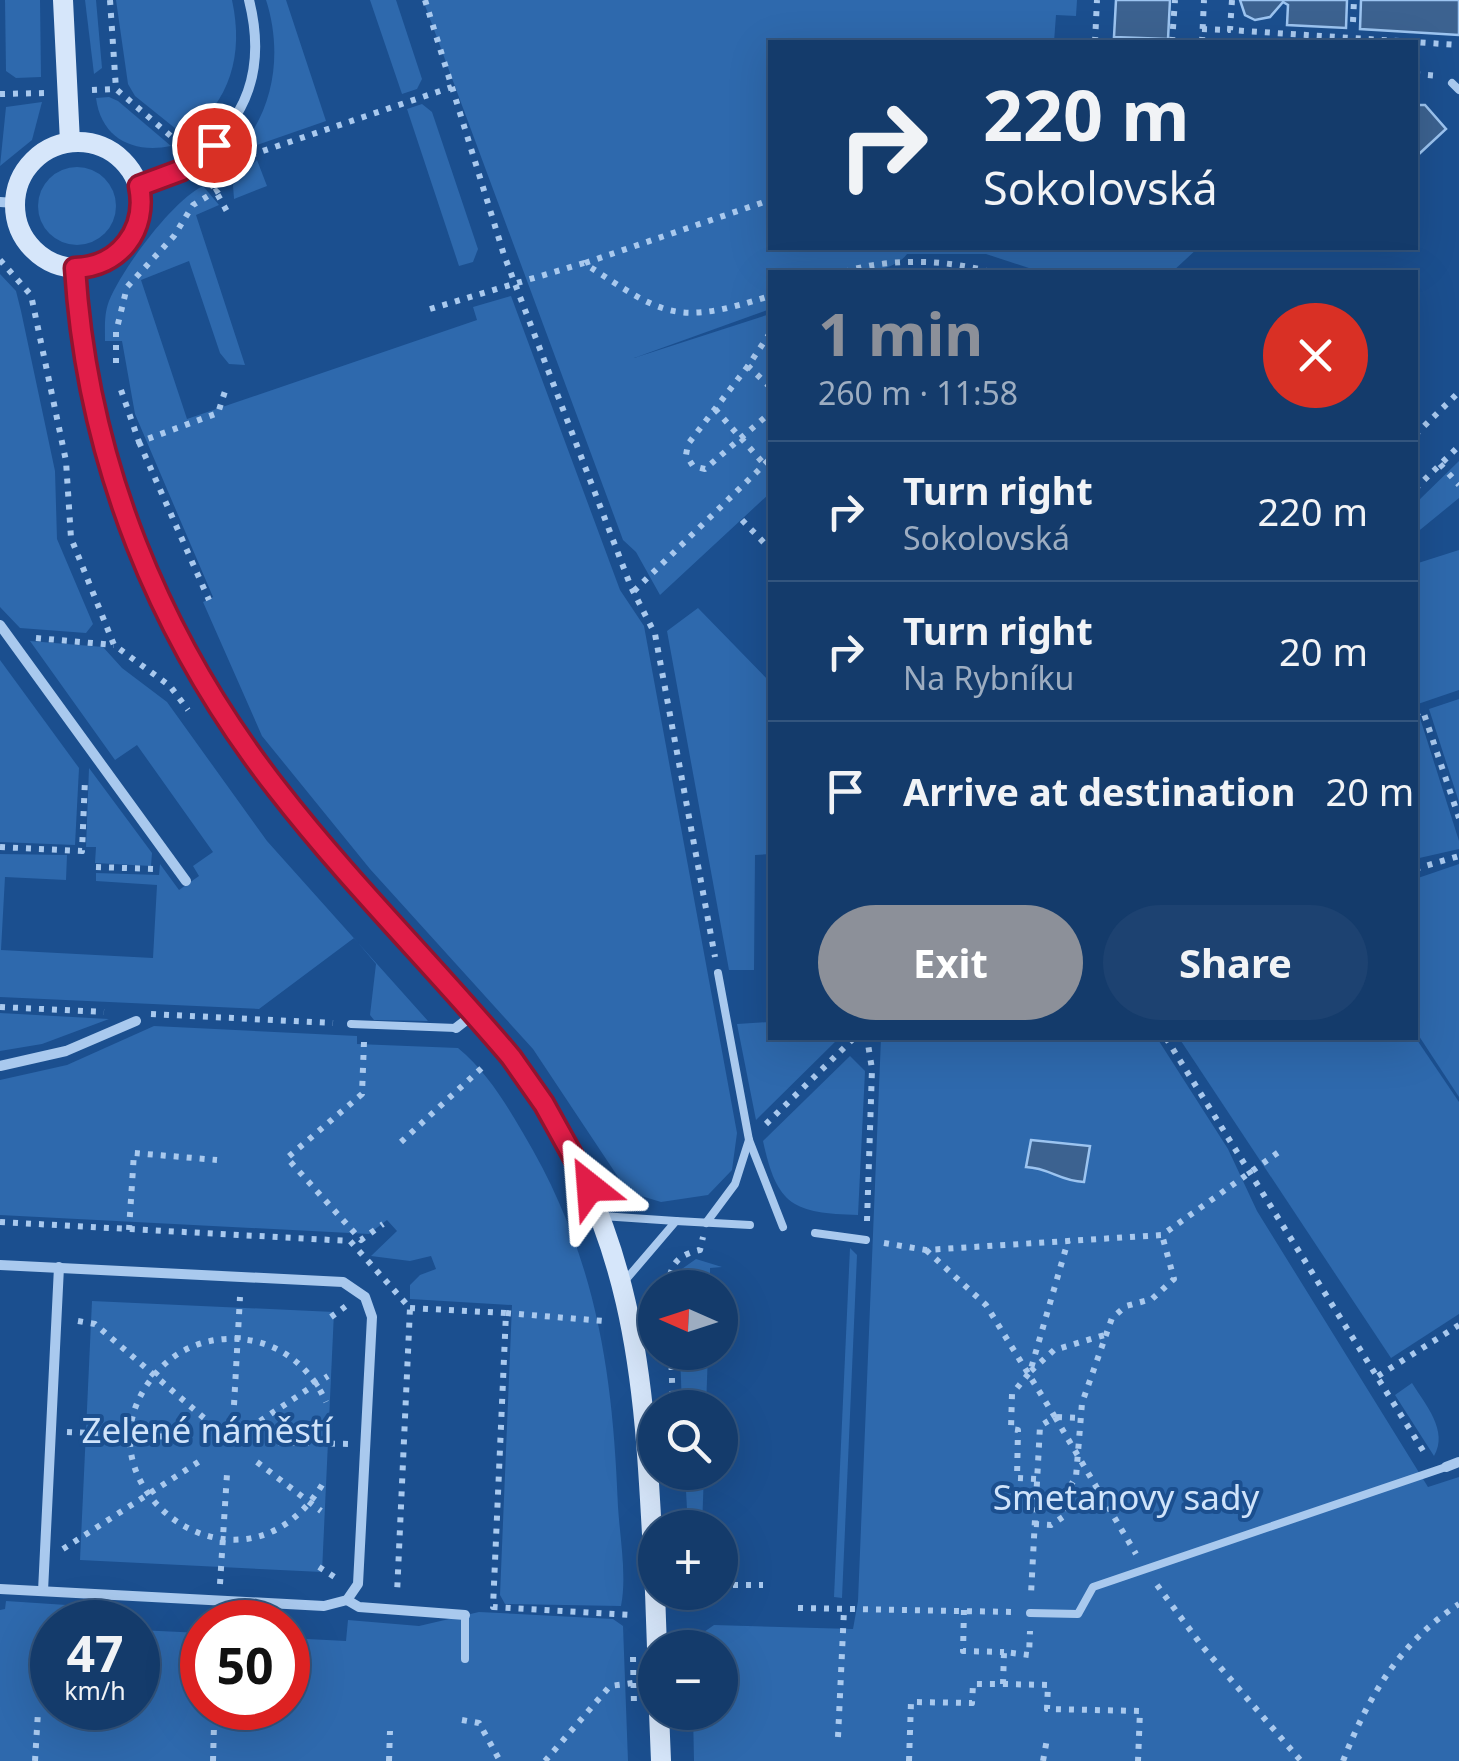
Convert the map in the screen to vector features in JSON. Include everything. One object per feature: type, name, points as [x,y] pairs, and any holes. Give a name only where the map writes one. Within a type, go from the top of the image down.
[{"type":"main road","points":[[63,0],[70,142]]},
{"type":"main road","points":[[70,142],[109,150],[129,168],[139,186],[141,212],[128,244],[100,264],[75,268],[49,261],[30,246],[8,203],[32,161],[70,142]]},
{"type":"main road","points":[[75,268],[84,362],[102,450],[140,555],[195,666],[280,792],[475,1014],[544,1104],[602,1216],[623,1283],[643,1383],[650,1510]]},
{"type":"main road","points":[[660,1730],[661,1761]]},
{"type":"street","points":[[139,186],[196,160],[230,128],[251,81],[255,34],[249,0]]},
{"type":"street","points":[[0,625],[186,881]]},
{"type":"street","points":[[456,1028],[475,1014]]},
{"type":"street","points":[[0,1066],[66,1050],[136,1017]]},
{"type":"street","points":[[0,1265],[343,1282],[368,1301],[372,1317],[358,1584],[347,1600],[310,1605]]},
{"type":"street","points":[[43,1591],[59,1268]]},
{"type":"street","points":[[1446,1466],[1459,1462]]},
{"type":"street","points":[[0,1589],[220,1600]]},
{"type":"street","points":[[347,1600],[359,1608],[465,1615]]},
{"type":"lane","points":[[718,973],[749,1140],[782,1228]]},
{"type":"lane","points":[[351,1024],[456,1028]]},
{"type":"lane","points":[[706,1224],[735,1184],[749,1140]]},
{"type":"lane","points":[[602,1216],[750,1226]]},
{"type":"lane","points":[[623,1283],[676,1222]]},
{"type":"lane","points":[[815,1234],[866,1240]]},
{"type":"lane","points":[[1030,1613],[1078,1614],[1093,1587],[1446,1466]]},
{"type":"lane","points":[[465,1615],[465,1660]]},
{"type":"path","points":[[110,0],[116,88],[196,160],[218,190],[229,215]]},
{"type":"path","points":[[425,0],[514,282],[634,592],[656,634],[718,973]]},
{"type":"path","points":[[1095,40],[1097,0]]},
{"type":"path","points":[[1172,40],[1175,0]]},
{"type":"path","points":[[1202,40],[1204,0]]},
{"type":"path","points":[[1230,30],[1232,0]]},
{"type":"path","points":[[1353,22],[1354,0]]},
{"type":"path","points":[[1202,29],[1383,40]]},
{"type":"path","points":[[1418,42],[1459,45]]},
{"type":"path","points":[[209,600],[127,413],[115,357],[120,307],[128,287],[174,236],[193,205],[218,190],[251,155],[452,87]]},
{"type":"path","points":[[430,308],[584,263],[768,201]]},
{"type":"path","points":[[0,260],[22,280],[39,322],[66,461],[71,538],[114,645],[9,636]]},
{"type":"path","points":[[584,263],[660,311],[712,314],[768,297]]},
{"type":"path","points":[[858,270],[900,264],[947,264],[979,270]]},
{"type":"path","points":[[768,336],[688,444],[686,455],[692,466],[706,470],[768,412]]},
{"type":"path","points":[[748,366],[768,386]]},
{"type":"path","points":[[140,442],[218,413],[227,385]]},
{"type":"path","points":[[1418,432],[1459,392]]},
{"type":"path","points":[[634,592],[767,461],[715,408]]},
{"type":"path","points":[[1418,485],[1459,446]]},
{"type":"path","points":[[1440,464],[1459,485]]},
{"type":"path","points":[[742,520],[768,547]]},
{"type":"path","points":[[1418,713],[1423,712],[1459,818]]},
{"type":"path","points":[[0,847],[82,852],[86,767]]},
{"type":"path","points":[[96,867],[156,869],[160,847]]},
{"type":"path","points":[[1418,868],[1459,856]]},
{"type":"path","points":[[0,1007],[117,1012]]},
{"type":"path","points":[[136,1017],[351,1024]]},
{"type":"path","points":[[456,1028],[496,1078]]},
{"type":"path","points":[[361,1240],[287,1158],[362,1094],[364,1040],[381,1040]]},
{"type":"path","points":[[749,1140],[852,1040]]},
{"type":"path","points":[[867,1040],[872,1069],[866,1240],[926,1250],[1162,1235],[1283,1150]]},
{"type":"path","points":[[1167,1040],[1252,1170],[1430,1463],[1446,1466]]},
{"type":"path","points":[[401,1142],[486,1065]]},
{"type":"path","points":[[128,1230],[134,1153],[217,1160]]},
{"type":"path","points":[[0,1222],[350,1241],[361,1240],[383,1224]]},
{"type":"path","points":[[670,1270],[676,1259],[700,1250],[706,1224]]},
{"type":"path","points":[[1034,1524],[1051,1525],[1066,1515],[1067,1491],[1076,1478],[1080,1418],[1118,1310],[1152,1299],[1174,1280],[1162,1235]]},
{"type":"path","points":[[1030,1372],[1068,1240]]},
{"type":"path","points":[[350,1241],[410,1308],[397,1610]]},
{"type":"path","points":[[926,1250],[986,1305],[1145,1568],[1202,1646],[1301,1761]]},
{"type":"path","points":[[234,1405],[241,1276]]},
{"type":"path","points":[[410,1308],[608,1322],[604,1305]]},
{"type":"path","points":[[506,1312],[493,1607],[631,1615]]},
{"type":"path","points":[[78,1321],[95,1324],[204,1418]]},
{"type":"path","points":[[1378,1376],[1459,1326]]},
{"type":"path","points":[[1036,1479],[1017,1478],[1018,1430],[1010,1430],[1012,1394],[1054,1350],[1108,1334]]},
{"type":"path","points":[[322,1486],[310,1502],[276,1530],[250,1539],[223,1540],[184,1528],[148,1495],[135,1466],[132,1434],[138,1403],[154,1375],[195,1345],[238,1338],[286,1354],[316,1383],[326,1402]]},
{"type":"path","points":[[260,1421],[328,1376]]},
{"type":"path","points":[[964,1610],[962,1651],[1029,1655],[1040,1426],[1055,1417],[1080,1418]]},
{"type":"path","points":[[51,1432],[196,1438]]},
{"type":"path","points":[[265,1442],[366,1444]]},
{"type":"path","points":[[45,1549],[67,1550],[203,1459]]},
{"type":"path","points":[[257,1462],[322,1511]]},
{"type":"path","points":[[220,1600],[227,1474]]},
{"type":"path","points":[[738,1584],[763,1585]]},
{"type":"path","points":[[630,1595],[632,1628]]},
{"type":"path","points":[[1343,1761],[1374,1694],[1408,1645],[1459,1604]]},
{"type":"path","points":[[798,1608],[844,1610],[858,1606],[1030,1613]]},
{"type":"path","points":[[838,1737],[844,1610]]},
{"type":"path","points":[[632,1646],[634,1722]]},
{"type":"path","points":[[1003,1684],[1004,1652]]},
{"type":"path","points":[[544,1761],[610,1686],[633,1683]]},
{"type":"path","points":[[909,1761],[912,1702],[972,1704],[973,1684],[1048,1685],[1047,1709],[1140,1711],[1138,1761]]},
{"type":"path","points":[[462,1720],[479,1723],[500,1761]]},
{"type":"path","points":[[35,1761],[37,1730]]},
{"type":"path","points":[[213,1761],[214,1730]]},
{"type":"path","points":[[389,1761],[390,1731]]},
{"type":"path","points":[[1043,1761],[1047,1739]]},
{"type":"green space","points":[[5,0],[40,0],[41,77],[16,78],[6,71]]},
{"type":"green space","points":[[85,0],[96,0],[102,68],[94,74]]},
{"type":"green space","points":[[116,0],[232,0],[236,40],[230,76],[213,108],[186,137],[135,96],[128,84]]},
{"type":"green space","points":[[266,0],[286,0],[326,121],[257,145],[219,176],[252,132],[267,101],[274,50]]},
{"type":"green space","points":[[370,0],[396,0],[422,79],[417,89],[402,94]]},
{"type":"green space","points":[[423,0],[1077,0],[1076,16],[1056,15],[1054,40],[768,40],[768,250],[1196,250],[1174,270],[1035,270],[986,254],[907,254],[896,263],[876,270],[768,270],[768,310],[634,358],[768,315],[768,495],[660,595],[636,552],[623,540]]},
{"type":"green space","points":[[109,97],[171,146],[144,148],[112,133],[104,124],[96,98]]},
{"type":"green space","points":[[42,102],[32,140],[0,166],[6,107]]},
{"type":"green space","points":[[422,104],[432,112],[478,249],[473,262],[459,266],[407,109]]},
{"type":"green space","points":[[257,160],[267,186],[234,199],[233,185]]},
{"type":"green space","points":[[69,167],[85,167],[110,184],[116,206],[110,228],[99,239],[85,245],[69,245],[44,228],[38,214],[38,198],[55,173]]},
{"type":"green space","points":[[203,186],[219,205],[196,215],[245,365],[229,364],[220,353],[189,261],[141,280],[187,419],[477,320],[473,307],[511,296],[620,590],[644,626],[737,1133],[732,1170],[708,1195],[661,1202],[628,1192],[533,1049],[370,869],[262,736],[203,602],[213,597],[135,414],[122,341],[105,341],[107,306],[125,272],[163,221]]},
{"type":"green space","points":[[0,274],[16,291],[21,311],[55,471],[57,539],[93,624],[86,633],[20,628],[0,607]]},
{"type":"green space","points":[[1459,461],[1459,498],[1418,532],[1418,501]]},
{"type":"green space","points":[[1459,550],[1459,690],[1418,704],[1418,563]]},
{"type":"green space","points":[[698,608],[768,680],[768,854],[755,855],[754,970],[729,970],[667,631]]},
{"type":"green space","points":[[30,641],[103,647],[122,668],[167,702],[267,841],[354,938],[259,1009],[0,997],[0,854],[67,855],[66,880],[5,877],[1,950],[153,958],[157,885],[96,881],[96,873],[159,875],[160,864],[179,890],[199,876],[193,866],[213,852],[137,745],[115,760]]},
{"type":"green space","points":[[0,660],[79,768],[75,845],[0,842]]},
{"type":"green space","points":[[1459,699],[1459,802],[1429,709]]},
{"type":"green space","points":[[1418,719],[1459,849],[1418,858]]},
{"type":"green space","points":[[89,768],[152,853],[151,866],[95,863],[96,847],[86,847]]},
{"type":"green space","points":[[1459,864],[1459,1097],[1418,1035],[1418,878]]},
{"type":"green space","points":[[358,943],[428,1021],[374,1020],[370,1015],[376,964]]},
{"type":"green space","points":[[0,1013],[109,1019],[42,1044],[0,1051]]},
{"type":"green space","points":[[768,1022],[768,1040],[837,1040],[756,1120],[737,1024]]},
{"type":"green space","points":[[154,1026],[357,1036],[357,1044],[458,1048],[486,1077],[548,1178],[568,1223],[596,1313],[611,1407],[623,1570],[621,1606],[505,1604],[500,1595],[512,1305],[410,1299],[410,1285],[420,1275],[436,1269],[431,1256],[410,1261],[371,1256],[397,1231],[387,1220],[369,1234],[0,1215],[0,1080],[67,1065]]},
{"type":"green space","name":"Smetanovy sady","points":[[881,1040],[1158,1040],[1228,1149],[1257,1211],[1428,1487],[1459,1477],[1459,1761],[694,1761],[693,1730],[738,1730],[738,1630],[707,1630],[714,1625],[853,1629],[858,1601]]},
{"type":"green space","points":[[1180,1040],[1417,1040],[1459,1102],[1459,1314],[1391,1358]]},
{"type":"green space","points":[[850,1056],[865,1071],[858,1215],[818,1212],[791,1202],[782,1192],[763,1141]]},
{"type":"green space","points":[[850,1248],[857,1255],[842,1598],[834,1597]]},
{"type":"green space","points":[[696,1259],[722,1267],[710,1270],[680,1270]]},
{"type":"green space","name":"Zelené náměstí","points":[[92,1301],[334,1312],[322,1572],[80,1560]]},
{"type":"green space","points":[[681,1370],[707,1370],[707,1390],[681,1390]]},
{"type":"green space","points":[[1412,1383],[1437,1427],[1438,1447],[1434,1456],[1395,1395]]},
{"type":"green space","points":[[686,1490],[703,1490],[703,1510],[687,1510]]},
{"type":"green space","points":[[6,1601],[30,1603],[30,1730],[160,1730],[160,1631],[180,1632],[180,1730],[310,1730],[310,1639],[346,1641],[348,1620],[419,1626],[479,1612],[613,1619],[623,1626],[628,1761],[0,1761],[0,1610],[5,1609]]},
{"type":"shaded area","points":[[1116,0],[1170,0],[1168,39],[1114,37]]},
{"type":"shaded area","points":[[1240,0],[1347,0],[1346,28],[1287,25],[1288,5],[1283,2],[1270,17],[1255,20],[1245,15]]},
{"type":"shaded area","points":[[1361,0],[1459,0],[1459,35],[1360,29]]},
{"type":"shaded area","points":[[1418,105],[1425,105],[1446,129],[1419,154]]},
{"type":"shaded area","points":[[1031,1140],[1090,1146],[1084,1182],[1026,1167]]},
{"type":"route","points":[[214,145],[182,170],[139,186],[141,212],[128,244],[100,264],[75,268],[84,362],[102,450],[126,521],[175,629],[217,704],[255,760],[366,894],[511,1057],[544,1104],[590,1187]]}]
